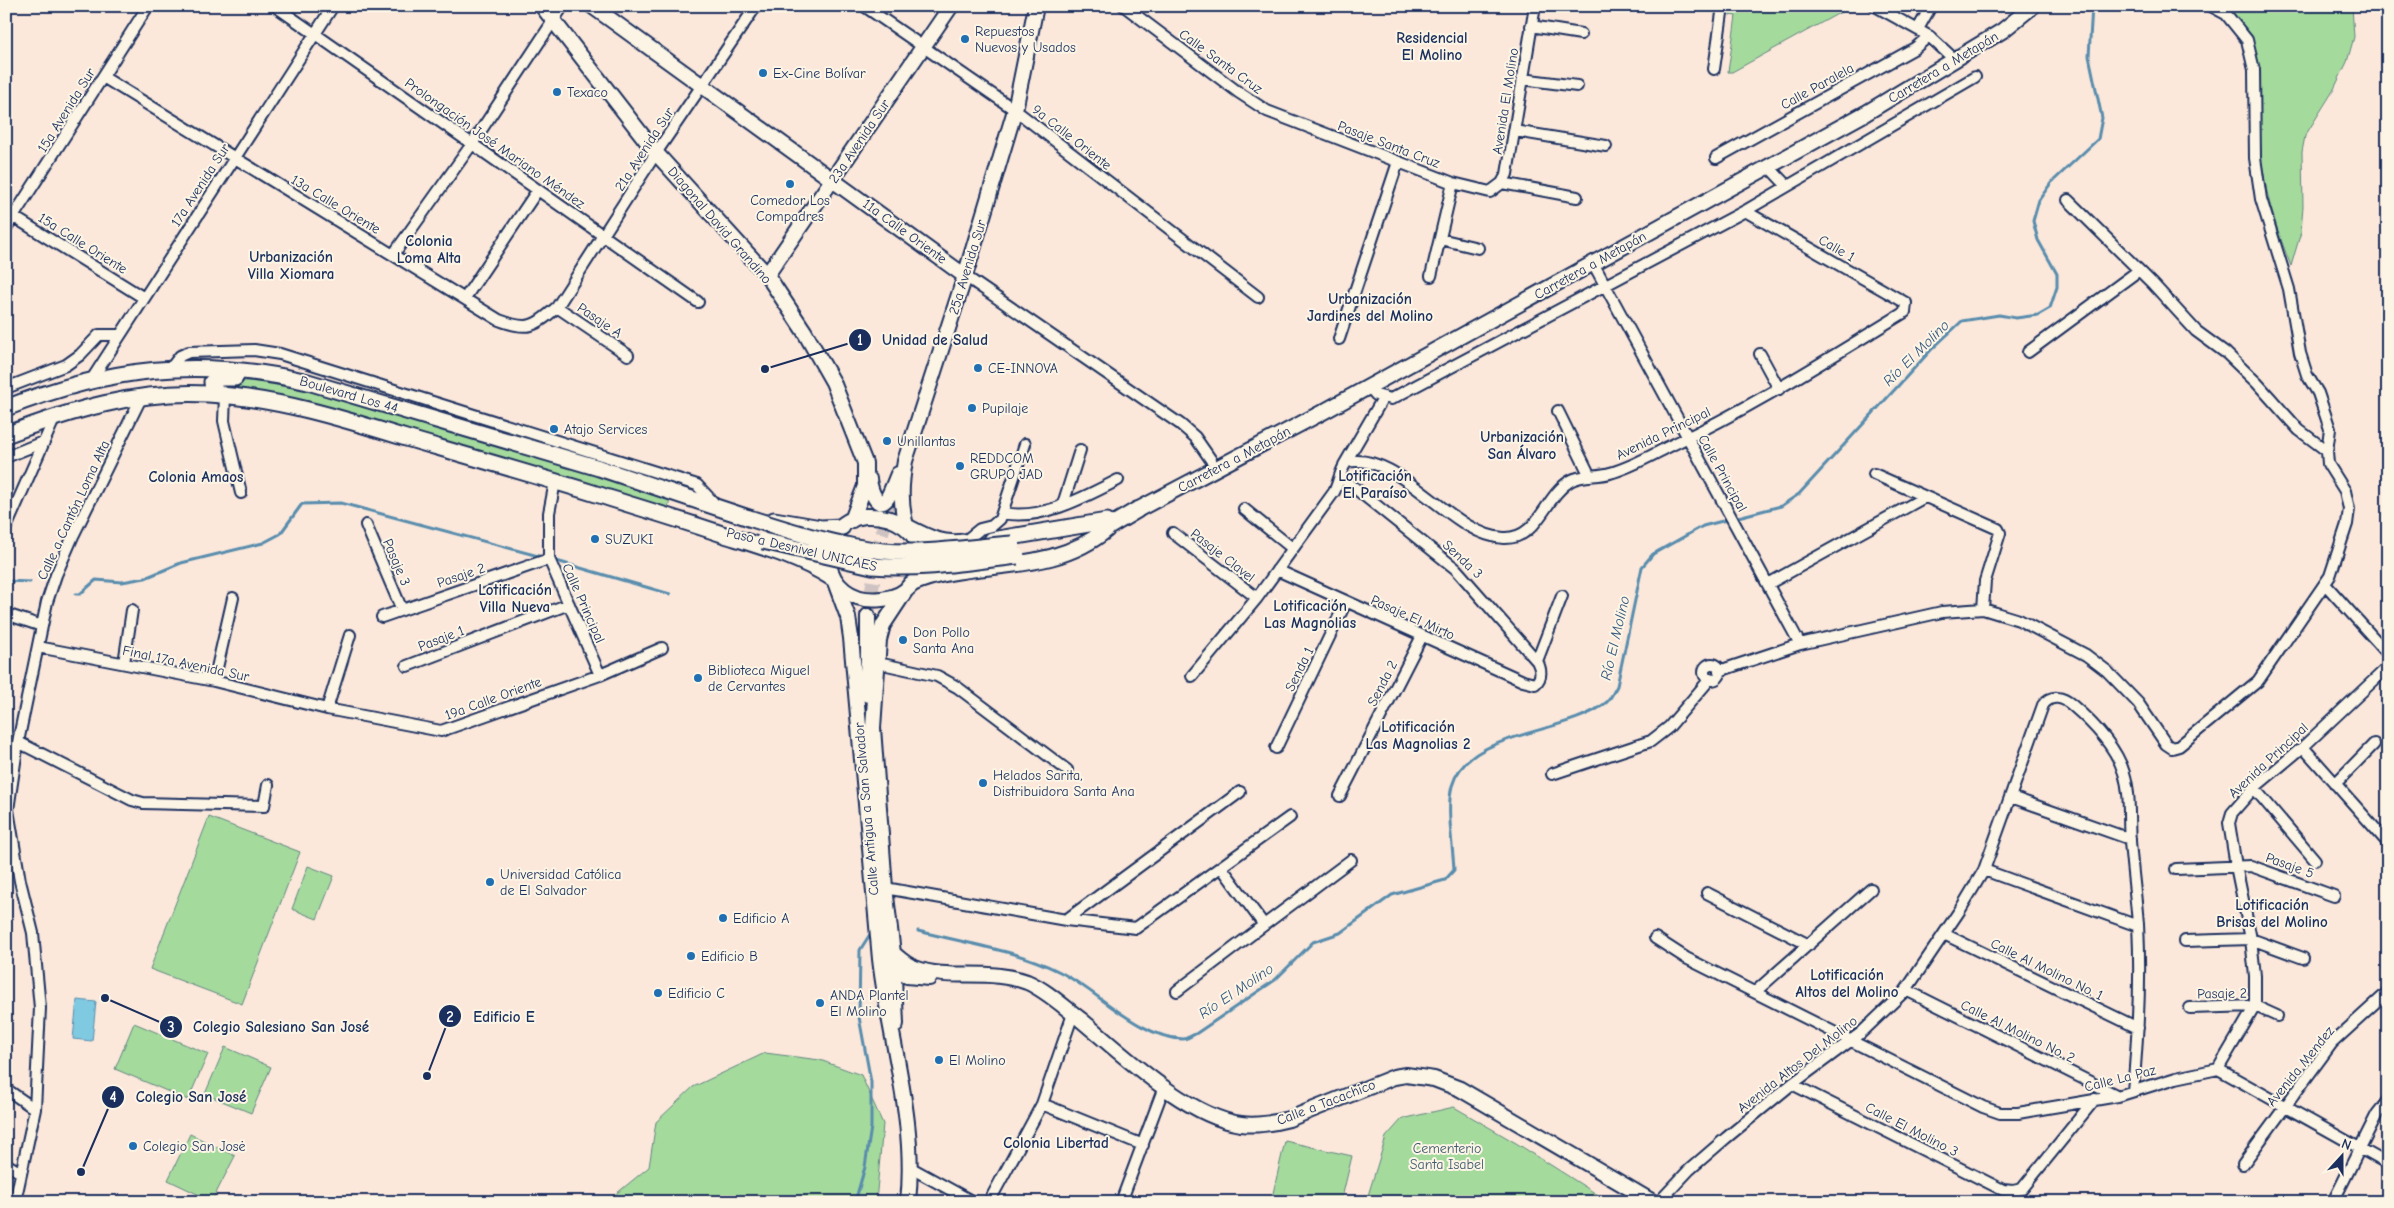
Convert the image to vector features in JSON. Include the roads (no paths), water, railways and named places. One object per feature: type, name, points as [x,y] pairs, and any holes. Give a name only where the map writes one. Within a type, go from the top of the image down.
[{"type":"highway","name":"Boulevard Los 44","points":[[6,408],[92,378],[171,368],[198,367],[281,376],[590,465],[685,496]]},
{"type":"highway","points":[[146,396],[163,388],[200,385],[206,376],[198,367]]},
{"type":"highway","points":[[225,396],[212,389],[212,382],[216,379],[266,380],[281,376]]},
{"type":"highway","name":"Boulevard Los 44","points":[[6,435],[55,417],[106,403],[146,396],[207,394],[263,400],[304,408],[653,512]]},
{"type":"highway","points":[[685,496],[784,522],[821,528],[847,523]]},
{"type":"highway","name":"Paso a Desnivel UNICAES","points":[[685,496],[809,537],[884,551],[1014,550]]},
{"type":"highway","name":"Paso a Desnivel UNICAES","points":[[653,512],[762,541],[872,566],[913,568],[1014,550],[1107,525],[1137,510]]},
{"type":"highway","points":[[653,512],[795,557],[834,580]]},
{"type":"highway","points":[[907,527],[936,541],[964,542],[1107,525]]},
{"type":"highway","points":[[909,586],[938,576],[1024,564],[1057,555],[1081,546],[1107,525]]},
{"type":"highway","points":[[997,539],[1002,567]]},
{"type":"main road","name":"Diagonal David Grandino","points":[[542,6],[656,153],[767,275],[804,331],[833,382],[863,455],[867,480],[847,523]]},
{"type":"main road","name":"11a Calle Oriente","points":[[592,6],[834,178],[966,276]]},
{"type":"main road","name":"23a Avenida Sur","points":[[767,275],[951,6]]},
{"type":"main road","name":"25a Avenida Sur","points":[[907,527],[901,505],[906,455],[966,276],[1015,110],[1036,6]]},
{"type":"main road","name":"Carretera a Metapán","points":[[1137,510],[1190,483],[1215,464],[1368,387],[1866,113],[2002,31],[2033,6]]},
{"type":"main road","points":[[863,455],[869,474],[871,494],[878,501],[888,499],[906,455]]},
{"type":"main road","points":[[892,498],[906,455]]},
{"type":"main road","points":[[861,516],[877,516],[894,520],[907,527],[918,539],[922,554],[920,568],[909,586],[892,597],[874,600],[854,595],[834,580],[828,564],[829,551],[834,537],[847,523],[861,516]]},
{"type":"main road","name":"Calle Antigua a San Salvador","points":[[834,580],[848,617],[851,638],[886,956],[894,968],[896,1019],[894,1037]]},
{"type":"main road","name":"Calle Antigua a San Salvador","points":[[908,1202],[912,1168],[908,1127],[894,1037],[885,1002],[885,888],[873,728],[883,625],[909,586]]},
{"type":"main road","points":[[868,616],[868,713],[873,728]]},
{"type":"main road","points":[[886,956],[914,968],[947,972]]},
{"type":"main road","points":[[894,968],[907,976],[918,978],[930,978],[947,972]]},
{"type":"main road","name":"Calle a Tacachico","points":[[947,972],[985,974],[1028,983],[1073,1014],[1164,1087],[1206,1112],[1228,1121],[1252,1124],[1290,1119],[1394,1077],[1420,1076],[1460,1089],[1653,1202]]},
{"type":"street","name":"15a Avenida Sur","points":[[6,228],[10,214],[103,77],[148,6]]},
{"type":"street","name":"Prolongación José Mariano Méndez","points":[[275,6],[698,302]]},
{"type":"street","name":"17a Avenida Sur","points":[[92,378],[333,6]]},
{"type":"street","points":[[393,255],[472,144],[563,6]]},
{"type":"street","name":"21a Avenida Sur","points":[[557,308],[656,153],[756,6]]},
{"type":"street","name":"9a Calle Oriente","points":[[864,6],[1015,110],[1258,297]]},
{"type":"street","name":"Calle Santa Cruz","points":[[1124,6],[1238,92],[1280,117]]},
{"type":"street","name":"Avenida El Molino","points":[[1502,183],[1507,174],[1515,131],[1534,6]]},
{"type":"street","points":[[1714,69],[1723,6]]},
{"type":"street","points":[[1918,29],[1931,6]]},
{"type":"street","points":[[1552,774],[1651,741],[1669,727],[1710,679],[1717,677],[1719,671],[1800,644],[1942,612],[1983,609],[2019,620],[2086,654],[2107,671],[2138,704],[2166,744],[2172,748],[2179,746],[2258,681],[2325,584],[2335,565],[2349,509],[2345,491],[2328,464],[2327,451],[2330,429],[2318,393],[2307,375],[2300,353],[2288,286],[2261,199],[2256,158],[2254,70],[2248,40],[2226,14],[2211,6]]},
{"type":"street","points":[[1882,8],[1929,36],[1954,59]]},
{"type":"street","points":[[1531,26],[1581,34]]},
{"type":"street","name":"Calle Paralela","points":[[1716,158],[1915,48],[1929,36]]},
{"type":"street","name":"13a Calle Oriente","points":[[103,77],[500,320],[524,327],[540,322],[557,308]]},
{"type":"street","points":[[1368,387],[1383,398],[1391,399],[1746,211],[1974,78]]},
{"type":"street","points":[[1522,79],[1577,86]]},
{"type":"street","name":"Pasaje Santa Cruz","points":[[1280,117],[1453,183],[1490,192],[1502,183]]},
{"type":"street","points":[[1515,131],[1606,146]]},
{"type":"street","points":[[1340,339],[1398,162]]},
{"type":"street","points":[[1769,167],[1788,186]]},
{"type":"street","points":[[1430,276],[1453,183]]},
{"type":"street","points":[[1502,183],[1577,197]]},
{"type":"street","points":[[465,298],[537,191]]},
{"type":"street","points":[[2068,200],[2153,284],[2196,331],[2226,353],[2257,383],[2299,430],[2327,451]]},
{"type":"street","name":"Calle 1","points":[[1746,211],[1906,303],[1906,312]]},
{"type":"street","name":"15a Calle Oriente","points":[[10,214],[144,298]]},
{"type":"street","points":[[1440,240],[1478,248]]},
{"type":"street","name":"Calle Principal","points":[[1593,263],[1800,644]]},
{"type":"street","points":[[2028,352],[2138,271]]},
{"type":"street","name":"11a Calle Oriente","points":[[966,276],[1180,424],[1195,437],[1215,464]]},
{"type":"street","name":"Pasaje A","points":[[557,308],[628,355]]},
{"type":"street","name":"Avenida Principal","points":[[1346,464],[1354,461],[1386,468],[1476,529],[1501,538],[1518,537],[1526,532],[1565,485],[1576,479],[1604,475],[1620,470],[1688,438],[1778,388],[1906,312]]},
{"type":"street","points":[[6,388],[66,365],[80,356],[99,335],[120,335]]},
{"type":"street","points":[[171,368],[180,356],[189,352],[245,350],[280,354],[698,485],[713,502]]},
{"type":"street","points":[[1760,354],[1778,388]]},
{"type":"street","name":"Calle a Cantón Loma Alta","points":[[15,1202],[35,1109],[40,1008],[33,934],[20,880],[8,810],[18,742],[42,626],[56,575],[73,536],[146,396]]},
{"type":"street","points":[[225,396],[224,421],[241,493]]},
{"type":"street","points":[[1192,676],[1257,598],[1334,492],[1346,464],[1383,398]]},
{"type":"street","points":[[1558,411],[1590,476]]},
{"type":"street","points":[[6,528],[55,417]]},
{"type":"street","points":[[6,457],[43,442]]},
{"type":"street","points":[[964,542],[980,529],[997,522],[1003,513],[1025,444]]},
{"type":"street","points":[[1063,504],[1080,450]]},
{"type":"street","points":[[1874,474],[1999,531],[1983,588],[1983,609]]},
{"type":"street","name":"Senda 3","points":[[1341,477],[1456,569],[1537,661]]},
{"type":"street","points":[[1003,513],[1021,515],[1063,504],[1094,493],[1118,480]]},
{"type":"street","name":"Calle Principal","points":[[555,482],[549,513],[549,559],[600,675]]},
{"type":"street","points":[[1768,584],[1924,497]]},
{"type":"street","points":[[1244,509],[1292,548]]},
{"type":"street","name":"Pasaje 3","points":[[366,525],[402,610]]},
{"type":"street","name":"Pasaje Clavel","points":[[1173,533],[1257,598]]},
{"type":"street","name":"Pasaje 2","points":[[382,617],[549,559]]},
{"type":"street","name":"Pasaje El Mirto","points":[[1276,570],[1528,683],[1535,684],[1541,675],[1537,661]]},
{"type":"street","points":[[2325,584],[2388,654]]},
{"type":"street","points":[[1537,661],[1562,596]]},
{"type":"street","points":[[214,681],[233,598]]},
{"type":"street","name":"Senda 1","points":[[1276,748],[1346,602]]},
{"type":"street","name":"Pasaje 1","points":[[407,666],[569,604]]},
{"type":"street","points":[[124,663],[132,610]]},
{"type":"street","points":[[6,614],[42,626]]},
{"type":"street","points":[[328,708],[350,635]]},
{"type":"street","name":"Senda 2","points":[[1340,796],[1422,636]]},
{"type":"street","name":"Final 17a Avenida Sur","points":[[38,647],[214,681],[328,708]]},
{"type":"street","name":"19a Calle Oriente","points":[[328,708],[442,731],[600,675],[662,648]]},
{"type":"street","points":[[878,664],[937,676],[957,687],[1067,770]]},
{"type":"street","name":"Avenida Principal","points":[[2218,1069],[2255,1006],[2256,976],[2251,939],[2236,866],[2230,823],[2232,813],[2254,788],[2302,747],[2388,667]]},
{"type":"street","name":"Avenida Altos Del Molino","points":[[1659,1202],[1689,1170],[1792,1084],[1851,1040],[1906,990],[1974,890],[1984,870],[2043,705],[2047,699],[2054,697],[2065,700],[2072,705],[2109,743],[2118,757],[2128,795],[2130,839]]},
{"type":"street","points":[[18,742],[121,796],[144,803],[264,806],[268,785]]},
{"type":"street","points":[[2335,784],[2374,744]]},
{"type":"street","points":[[2302,747],[2335,784],[2384,832],[2388,843]]},
{"type":"street","points":[[2254,788],[2315,860]]},
{"type":"street","points":[[1066,920],[1240,792]]},
{"type":"street","points":[[2011,797],[2130,839],[2138,926],[2138,1028],[2133,1091]]},
{"type":"street","points":[[885,888],[1066,920],[1136,928],[1222,868],[1290,817]]},
{"type":"street","points":[[1177,991],[1351,860]]},
{"type":"street","name":"Pasaje 5","points":[[2176,869],[2251,866],[2334,896]]},
{"type":"street","points":[[1222,868],[1264,925]]},
{"type":"street","points":[[1984,870],[2138,926]]},
{"type":"street","points":[[1755,992],[1871,889]]},
{"type":"street","points":[[1707,893],[1809,945]]},
{"type":"street","name":"Calle Al Molino No. 1","points":[[1944,934],[2138,1028]]},
{"type":"street","name":"Calle La Paz","points":[[1655,938],[1686,958],[1983,1107],[2000,1113],[2018,1113],[2118,1096],[2176,1078],[2218,1069]]},
{"type":"street","points":[[2185,941],[2251,939],[2302,958]]},
{"type":"street","name":"Calle Al Molino No. 2","points":[[1906,990],[2118,1096]]},
{"type":"street","name":"Avenida Mendez","points":[[2243,1164],[2332,1043],[2388,992]]},
{"type":"street","points":[[2255,1006],[2277,1016]]},
{"type":"street","name":"Pasaje 2","points":[[2190,1008],[2255,1006]]},
{"type":"street","points":[[989,1202],[1042,1104],[1073,1014]]},
{"type":"street","points":[[2218,1069],[2388,1164]]},
{"type":"street","name":"Calle El Molino 3","points":[[1792,1084],[2003,1190],[2013,1192],[2022,1188],[2096,1099]]},
{"type":"street","points":[[1122,1202],[1164,1087]]},
{"type":"street","points":[[6,1089],[35,1109]]},
{"type":"street","points":[[2333,1202],[2377,1114],[2388,1100]]},
{"type":"street","points":[[1042,1104],[1143,1145]]},
{"type":"street","points":[[6,1164],[21,1174]]},
{"type":"street","points":[[912,1168],[973,1202]]},
{"type":"water","points":[[77,1000],[96,1002],[92,1041],[73,1039]]},
{"type":"waterway","name":"Río El Molino","points":[[918,931],[990,948],[1043,964],[1074,980],[1119,1012],[1151,1031],[1167,1037],[1183,1039],[1197,1033],[1275,980],[1313,942],[1340,933],[1392,895],[1445,880],[1454,870],[1450,795],[1452,786],[1462,767],[1477,754],[1497,743],[1568,721],[1589,713],[1607,702],[1617,686],[1642,567],[1653,554],[1703,526],[1781,506],[1799,494],[1931,350],[1962,321],[1999,315],[2016,318],[2038,315],[2050,308],[2057,287],[2057,274],[2038,240],[2033,221],[2039,200],[2051,183],[2098,139],[2102,118],[2089,56],[2092,6]]},
{"type":"waterway","points":[[76,594],[80,594],[96,580],[122,582],[145,578],[181,563],[263,543],[280,534],[302,504],[341,503],[542,557]]},
{"type":"waterway","points":[[553,560],[670,594]]},
{"type":"waterway","points":[[6,581],[30,582]]},
{"type":"waterway","name":"Río El Molino","points":[[855,1202],[865,1167],[871,1127],[871,1082],[859,1017],[860,950],[872,931]]},
{"type":"tunnel","points":[[868,616],[879,543],[892,498]]},
{"type":"place","name":"Repuestos Nuevos y Usados","points":[[965,39]]},
{"type":"place","name":"Ex-Cine Bolívar","points":[[763,73]]},
{"type":"place","name":"Texaco","points":[[557,92]]},
{"type":"place","name":"Comedor Los Compadres","points":[[790,184]]},
{"type":"place","name":"CE-INNOVA","points":[[978,368]]},
{"type":"place","name":"Unidad de Salud","points":[[765,369]]},
{"type":"place","name":"Pupilaje","points":[[972,408]]},
{"type":"place","name":"Atajo Services","points":[[554,429]]},
{"type":"place","name":"Unillantas","points":[[887,441]]},
{"type":"place","name":"REDDCOM GRUPO JAD","points":[[960,466]]},
{"type":"place","name":"SUZUKI","points":[[595,539]]},
{"type":"place","name":"Don Pollo Santa Ana","points":[[903,640]]},
{"type":"place","name":"Biblioteca Miguel de Cervantes","points":[[698,678]]},
{"type":"place","name":"Helados Sarita, Distribuidora Santa Ana","points":[[983,783]]},
{"type":"place","name":"Universidad Católica de El Salvador","points":[[490,882]]},
{"type":"place","name":"Edificio A","points":[[723,918]]},
{"type":"place","name":"Edificio B","points":[[691,956]]},
{"type":"place","name":"Edificio C","points":[[658,993]]},
{"type":"place","name":"Colegio Salesiano San José","points":[[105,998]]},
{"type":"place","name":"ANDA Plantel El Molino","points":[[820,1003]]},
{"type":"place","name":"El Molino","points":[[939,1060]]},
{"type":"place","name":"Edificio E","points":[[427,1076]]},
{"type":"place","name":"Colegio San Josė","points":[[133,1146]]},
{"type":"place","name":"Colegio San José","points":[[81,1172]]},
{"type":"district","name":"Residencial El Molino","points":[[1432,46]]},
{"type":"district","name":"Colonia Loma Alta","points":[[429,250]]},
{"type":"district","name":"Urbanización Villa Xiomara","points":[[291,266]]},
{"type":"district","name":"Urbanización Jardines del Molino","points":[[1370,308]]},
{"type":"district","name":"Urbanización San Álvaro","points":[[1522,446]]},
{"type":"district","name":"Colonia Amaos","points":[[196,477]]},
{"type":"district","name":"Lotificación El Paraíso","points":[[1375,484]]},
{"type":"district","name":"Lotificación Villa Nueva","points":[[515,598]]},
{"type":"district","name":"Lotificación Las Magnolias","points":[[1310,614]]},
{"type":"district","name":"Lotificación Las Magnolias 2","points":[[1418,736]]},
{"type":"district","name":"Lotificación Brisas del Molino","points":[[2272,914]]},
{"type":"district","name":"Lotificación Altos del Molino","points":[[1847,984]]},
{"type":"district","name":"Colonia Libertad","points":[[1056,1143]]},
{"type":"park label","name":"Cementerio Santa Isabel","points":[[1447,1156]]}]
